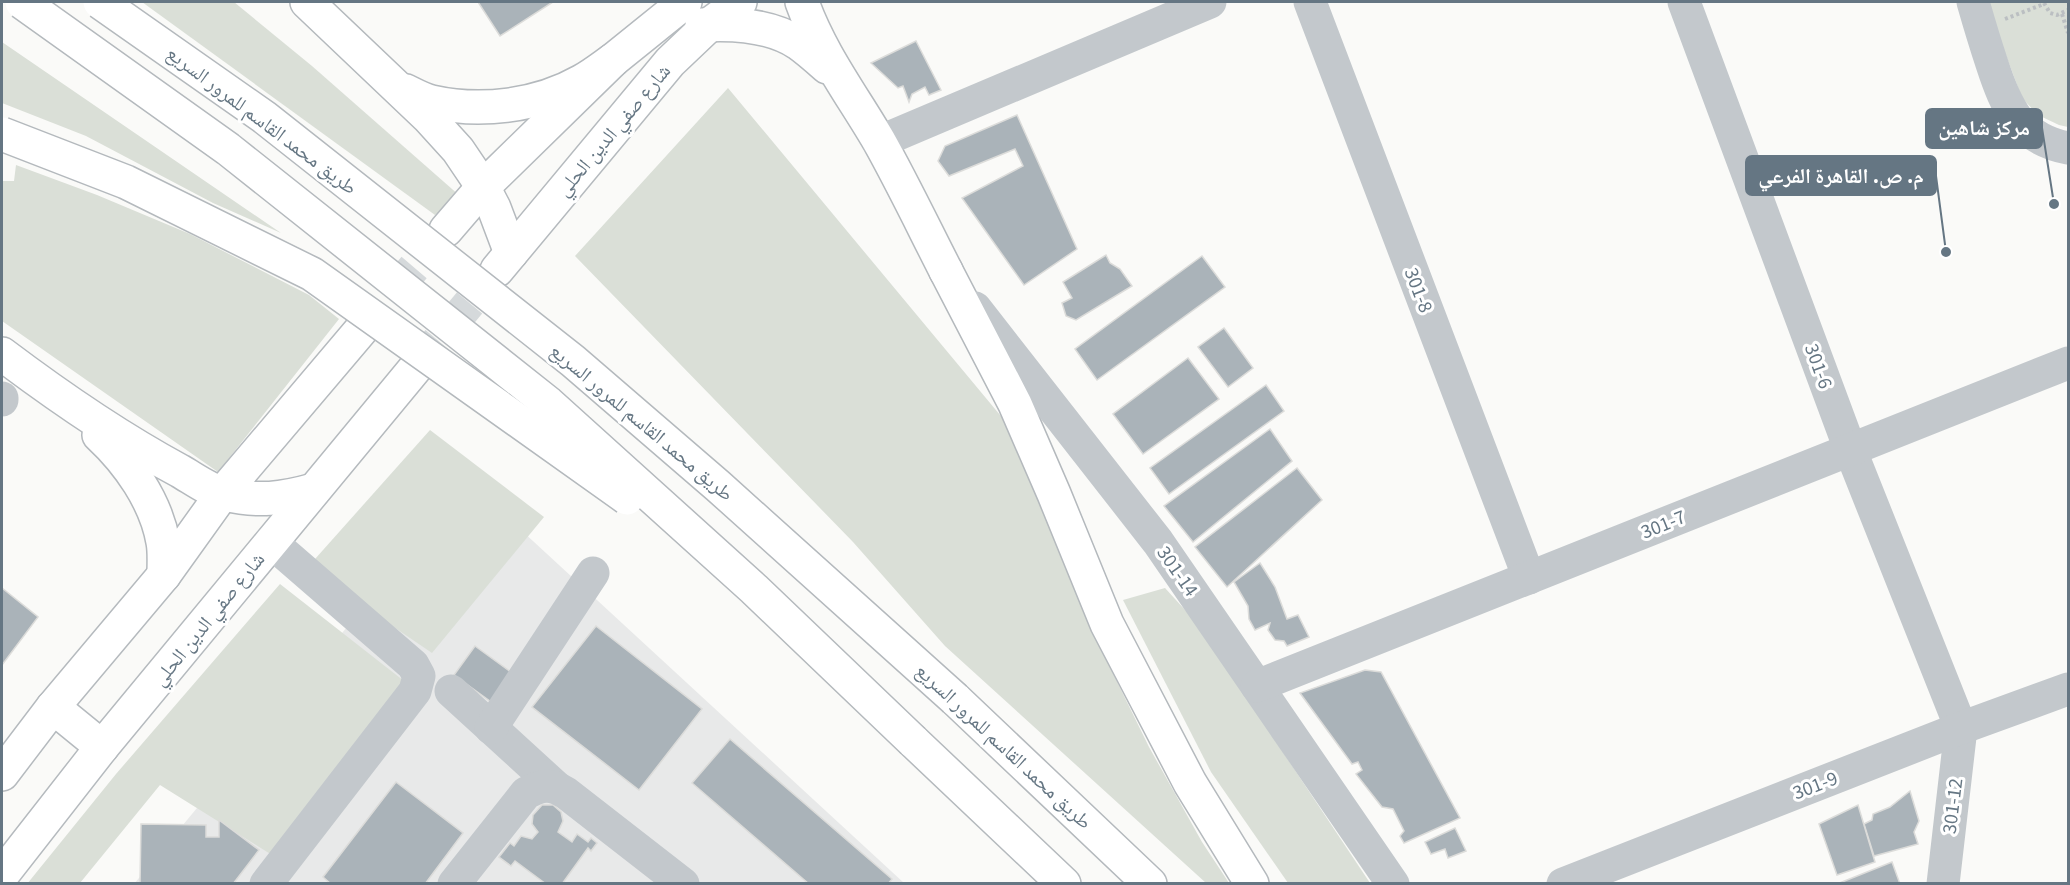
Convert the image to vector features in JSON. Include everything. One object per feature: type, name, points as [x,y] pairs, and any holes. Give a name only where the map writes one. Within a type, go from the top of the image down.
[{"type":"main road","points":[[22,2],[228,149],[538,395],[754,589],[1064,884]]},
{"type":"main road","name":"طريق محمد القاسم للمرور السريع","points":[[100,2],[264,117],[573,361],[718,486],[955,699],[1150,884]]},
{"type":"main road","name":"شارع صفي الدين الحلي","points":[[446,230],[483,187],[613,60],[685,2]]},
{"type":"main road","name":"شارع صفي الدين الحلي","points":[[483,187],[499,219],[504,261],[670,62],[710,24],[740,2]]},
{"type":"main road","points":[[802,2],[811,27],[836,73],[879,141],[1015,404],[1107,624],[1190,783],[1252,884]]},
{"type":"main road","points":[[313,4],[428,117],[458,150],[483,187]]},
{"type":"main road","points":[[396,87],[430,102],[468,107],[507,106],[545,97],[581,82],[613,60],[670,32],[710,24],[733,23],[768,30],[796,42],[836,73]]},
{"type":"main road","points":[[2,134],[126,182],[312,274],[754,589]]},
{"type":"main road","points":[[2,774],[53,707],[164,575],[222,494],[361,330]]},
{"type":"main road","points":[[2,354],[54,393],[137,447],[222,494],[259,500],[287,498],[314,490]]},
{"type":"main road","name":"شارع صفي الدين الحلي","points":[[2,875],[102,747],[417,366]]},
{"type":"main road","points":[[54,393],[113,448],[140,486],[157,516],[164,544],[164,575]]},
{"type":"main road","points":[[53,707],[102,747]]},
{"type":"street","points":[[879,141],[1209,2]]},
{"type":"street","name":"301-8","points":[[1310,2],[1529,578]]},
{"type":"street","name":"301-6","points":[[1684,2],[1850,450],[1961,728]]},
{"type":"street","points":[[1977,15],[2002,94],[2014,117],[2044,141],[2068,148]]},
{"type":"street","name":"301-14","points":[[946,272],[1158,542],[1393,884]]},
{"type":"street","name":"301-7","points":[[1257,686],[2068,363]]},
{"type":"street","points":[[266,884],[415,691],[419,676],[413,665],[271,542]]},
{"type":"street","points":[[491,728],[593,573]]},
{"type":"street","name":"301-9","points":[[1563,884],[1961,728],[2068,689]]},
{"type":"street","points":[[451,691],[556,787],[684,884]]},
{"type":"street","name":"301-12","points":[[1943,884],[1961,728]]},
{"type":"street","points":[[454,884],[526,793],[541,786],[556,787]]},
{"type":"path","points":[[1977,15],[2044,3],[2050,13],[2062,14],[2068,10]]},
{"type":"path","points":[[2062,14],[2068,33]]},
{"type":"shaded area","points":[[142,2],[234,2],[312,66],[460,196],[435,215]]},
{"type":"shaded area","points":[[1986,2],[2068,2],[2068,127],[2038,115],[2022,98]]},
{"type":"shaded area","points":[[2,42],[281,233],[213,203],[86,136],[2,103]]},
{"type":"shaded area","points":[[728,88],[1010,427],[1100,647],[1149,747],[1202,842],[1229,883],[1206,883],[945,646],[853,542],[575,256]]},
{"type":"shaded area","points":[[16,165],[97,195],[190,234],[309,295],[339,319],[218,472],[2,321],[2,181],[14,181]]},
{"type":"shaded area","points":[[430,430],[544,517],[432,653],[307,568]]},
{"type":"shaded area","points":[[468,481],[904,883],[134,884]]},
{"type":"shaded area","points":[[280,584],[404,681],[280,860],[160,785],[80,883],[27,884],[116,774]]},
{"type":"shaded area","points":[[1165,588],[1197,623],[1370,883],[1288,883],[1211,772],[1123,600]]},
{"type":"building","points":[[478,2],[553,2],[500,36]]},
{"type":"building","points":[[916,41],[941,90],[929,95],[925,87],[912,94],[909,102],[903,86],[898,88],[871,63]]},
{"type":"building","points":[[1017,115],[1077,249],[1024,285],[962,198],[1023,166],[1015,149],[949,176],[938,161],[945,146]]},
{"type":"building","points":[[1106,255],[1110,263],[1120,269],[1132,286],[1076,320],[1066,316],[1062,303],[1072,298],[1063,282]]},
{"type":"building","points":[[1202,256],[1225,287],[1097,380],[1075,349]]},
{"type":"building","points":[[1224,328],[1253,368],[1228,387],[1198,347]]},
{"type":"building","points":[[1188,358],[1219,399],[1143,454],[1113,414]]},
{"type":"building","points":[[1266,385],[1284,411],[1169,494],[1150,468]]},
{"type":"building","points":[[1270,429],[1292,461],[1193,542],[1164,506]]},
{"type":"building","points":[[1297,468],[1322,500],[1227,587],[1195,547]]},
{"type":"building","points":[[1260,563],[1275,587],[1287,619],[1298,615],[1309,637],[1287,646],[1284,641],[1275,640],[1268,630],[1270,623],[1255,630],[1249,619],[1248,606],[1234,582]]},
{"type":"building","points":[[2,588],[38,617],[2,665]]},
{"type":"building","points":[[596,626],[702,709],[639,790],[532,707]]},
{"type":"building","points":[[475,646],[515,675],[494,704],[454,675]]},
{"type":"building","points":[[1365,670],[1381,672],[1460,818],[1404,843],[1400,836],[1404,831],[1393,809],[1382,807],[1356,774],[1362,770],[1358,762],[1352,764],[1300,693]]},
{"type":"building","points":[[730,739],[892,879],[888,884],[809,884],[692,783]]},
{"type":"building","points":[[396,782],[463,833],[425,884],[331,884],[323,877]]},
{"type":"building","points":[[1910,791],[1919,821],[1914,832],[1918,844],[1874,856],[1864,824],[1872,820],[1873,814],[1890,807]]},
{"type":"building","points":[[542,805],[553,805],[561,812],[563,821],[558,832],[572,842],[577,834],[588,842],[591,838],[597,843],[591,851],[588,848],[562,884],[546,884],[515,861],[511,866],[499,857],[510,843],[514,846],[521,836],[532,839],[538,832],[532,824],[533,815]]},
{"type":"building","points":[[1858,805],[1875,862],[1837,875],[1819,824]]},
{"type":"building","points":[[219,820],[259,850],[233,884],[140,884],[141,824],[206,825],[206,837],[219,837]]},
{"type":"building","points":[[1455,828],[1466,851],[1448,858],[1445,849],[1431,854],[1425,842]]},
{"type":"building","points":[[1892,862],[1900,884],[1837,884]]},
{"type":"tunnel","points":[[361,330],[446,230]]},
{"type":"tunnel","points":[[417,366],[497,270]]},
{"type":"place","name":"مركز شاهين","points":[[2054,204]]},
{"type":"place","name":"م. ص. القاهرة الفرعي","points":[[1946,252]]}]
